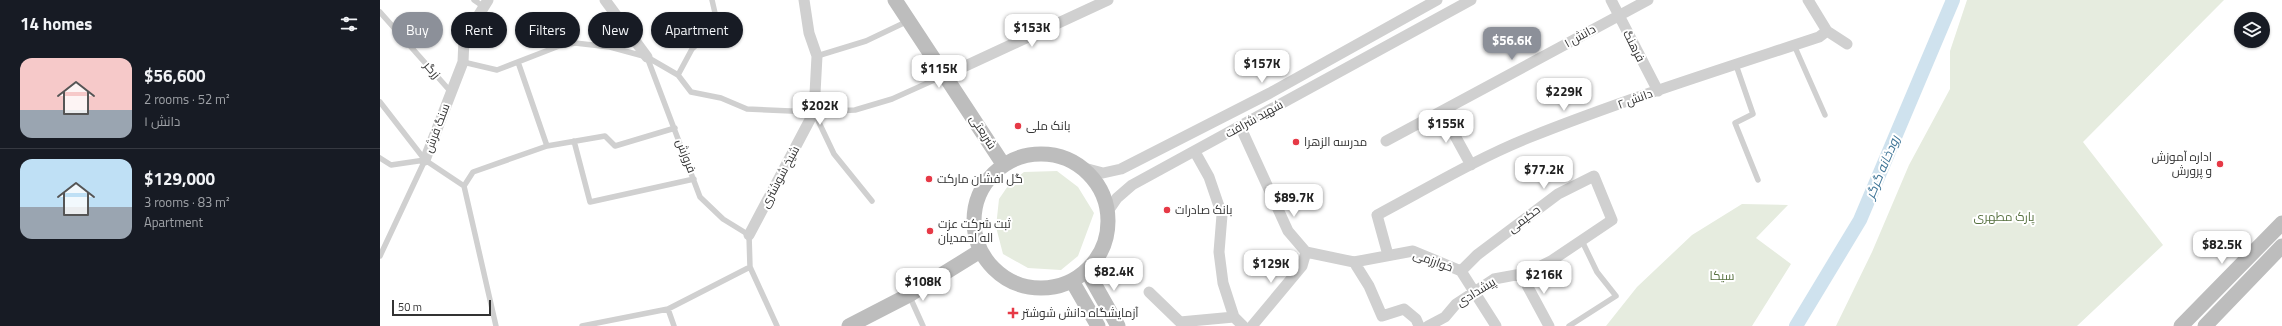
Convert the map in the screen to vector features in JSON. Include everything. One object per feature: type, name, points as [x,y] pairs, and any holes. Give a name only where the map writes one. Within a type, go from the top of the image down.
[{"type":"main road","name":"شریعتی","points":[[895,0],[946,75],[1003,164]]},
{"type":"main road","points":[[1044,153],[1065,158],[1084,168],[1100,188],[1108,211],[1107,236],[1098,259],[1087,272],[1072,281],[1059,286],[1036,289],[1013,283],[994,270],[980,251],[974,232],[973,213],[982,188],[989,177],[1003,164],[1023,156],[1044,153]]},
{"type":"main road","points":[[2181,326],[2282,223]]},
{"type":"main road","points":[[2205,326],[2282,246]]},
{"type":"main road","points":[[849,326],[909,295],[980,251]]},
{"type":"main road","points":[[1087,272],[1118,326]]},
{"type":"main road","points":[[1072,281],[1098,326]]},
{"type":"street","points":[[605,0],[647,57]]},
{"type":"street","name":"شیخ شوشتری","points":[[749,235],[814,112],[817,56],[809,33],[804,0]]},
{"type":"street","points":[[946,75],[1108,0]]},
{"type":"street","name":"شهید شرافت","points":[[1084,168],[1102,173],[1121,170],[1270,93],[1437,0]]},
{"type":"street","name":"شهید شرافت","points":[[1108,211],[1117,198],[1132,185],[1195,152],[1471,0]]},
{"type":"street","name":"فرهنگ","points":[[1611,0],[1658,91]]},
{"type":"street","name":"دانش ۱","points":[[1386,141],[1648,0]]},
{"type":"street","points":[[1808,0],[1827,31],[1847,44]]},
{"type":"street","name":"سنگ فرش","points":[[425,160],[463,62],[464,39],[486,3]]},
{"type":"street","name":"دانش ۲","points":[[1388,255],[1377,215],[1471,165],[1527,138],[1658,91],[1819,37],[1827,31]]},
{"type":"street","points":[[1442,112],[1471,165]]},
{"type":"street","points":[[1240,126],[1288,231],[1306,252],[1354,262],[1369,286],[1382,316],[1404,309],[1416,319],[1419,326]]},
{"type":"street","points":[[1195,152],[1209,177],[1222,215],[1219,252],[1223,283],[1234,316],[1243,326]]},
{"type":"street","name":"حکیمی","points":[[1460,271],[1477,255],[1558,194],[1594,176],[1612,220]]},
{"type":"street","name":"پیشدادی","points":[[1428,326],[1445,317],[1456,304],[1494,279],[1527,274],[1551,261],[1612,220]]},
{"type":"street","name":"خوارزمی","points":[[1354,262],[1413,251],[1460,271],[1496,326]]},
{"type":"street","points":[[1252,326],[1302,266],[1306,252]]},
{"type":"street","points":[[1521,274],[1549,326]]},
{"type":"street","points":[[1149,292],[1179,324],[1234,316]]},
{"type":"lane","points":[[474,0],[486,3]]},
{"type":"lane","points":[[678,75],[692,48],[718,26],[712,0]]},
{"type":"lane","name":"زرگر","points":[[380,12],[451,92]]},
{"type":"lane","points":[[817,56],[866,41],[908,20]]},
{"type":"lane","points":[[463,62],[497,70],[559,46],[575,44],[610,47],[647,57],[678,75],[692,92],[721,98],[747,109],[814,112],[855,110],[892,99],[946,75]]},
{"type":"lane","points":[[1794,45],[1826,115]]},
{"type":"lane","name":"فروزش","points":[[647,57],[700,197],[723,219],[749,235]]},
{"type":"lane","points":[[518,62],[547,146]]},
{"type":"lane","points":[[1736,65],[1753,114],[1735,123],[1758,180]]},
{"type":"lane","points":[[380,102],[425,160],[464,186],[496,326]]},
{"type":"lane","points":[[814,112],[834,154],[872,202]]},
{"type":"lane","points":[[464,186],[473,172],[547,146],[605,136],[615,146],[675,128]]},
{"type":"lane","points":[[574,141],[590,202],[694,179]]},
{"type":"lane","points":[[380,158],[391,165],[425,160]]},
{"type":"lane","name":"سنگ فرش","points":[[380,254],[425,160]]},
{"type":"lane","name":"شیخ شوشتری","points":[[749,235],[750,267],[777,326]]},
{"type":"lane","points":[[1569,326],[1616,296],[1597,272],[1582,240]]},
{"type":"lane","points":[[582,326],[668,309],[750,267]]},
{"type":"lane","points":[[909,295],[923,326]]},
{"type":"lane","points":[[668,309],[674,326]]},
{"type":"green space","name":"پارک مطهری","points":[[1967,0],[2224,0],[2083,142],[2163,245],[2077,326],[1836,326],[1872,252],[1909,165],[1950,89],[1950,51]]},
{"type":"green space","points":[[1057,171],[1078,187],[1094,213],[1078,256],[1061,270],[1028,268],[1003,254],[996,227],[999,199],[1010,183],[1024,172]]},
{"type":"green space","name":"سیکا","points":[[1742,204],[1788,205],[1756,238],[1791,264],[1752,326],[1606,326],[1637,287],[1692,235]]},
{"type":"waterway","name":"رودخانه گرگر","points":[[1796,326],[1860,220],[1953,0]]},
{"type":"place","name":"بانک ملی","points":[[1018,126]]},
{"type":"place","name":"مدرسه الزهرا","points":[[1296,142]]},
{"type":"place","name":"اداره آموزش و پرورش","points":[[2220,164]]},
{"type":"place","name":"گل افشان مارکت","points":[[929,179]]},
{"type":"place","name":"بانک صادرات","points":[[1167,210]]},
{"type":"place","name":"ثبت شرکت عزت اله احمدیان","points":[[930,231]]},
{"type":"place","name":"آزمایشگاه دانش شوشتر","points":[[1013,313]]}]
